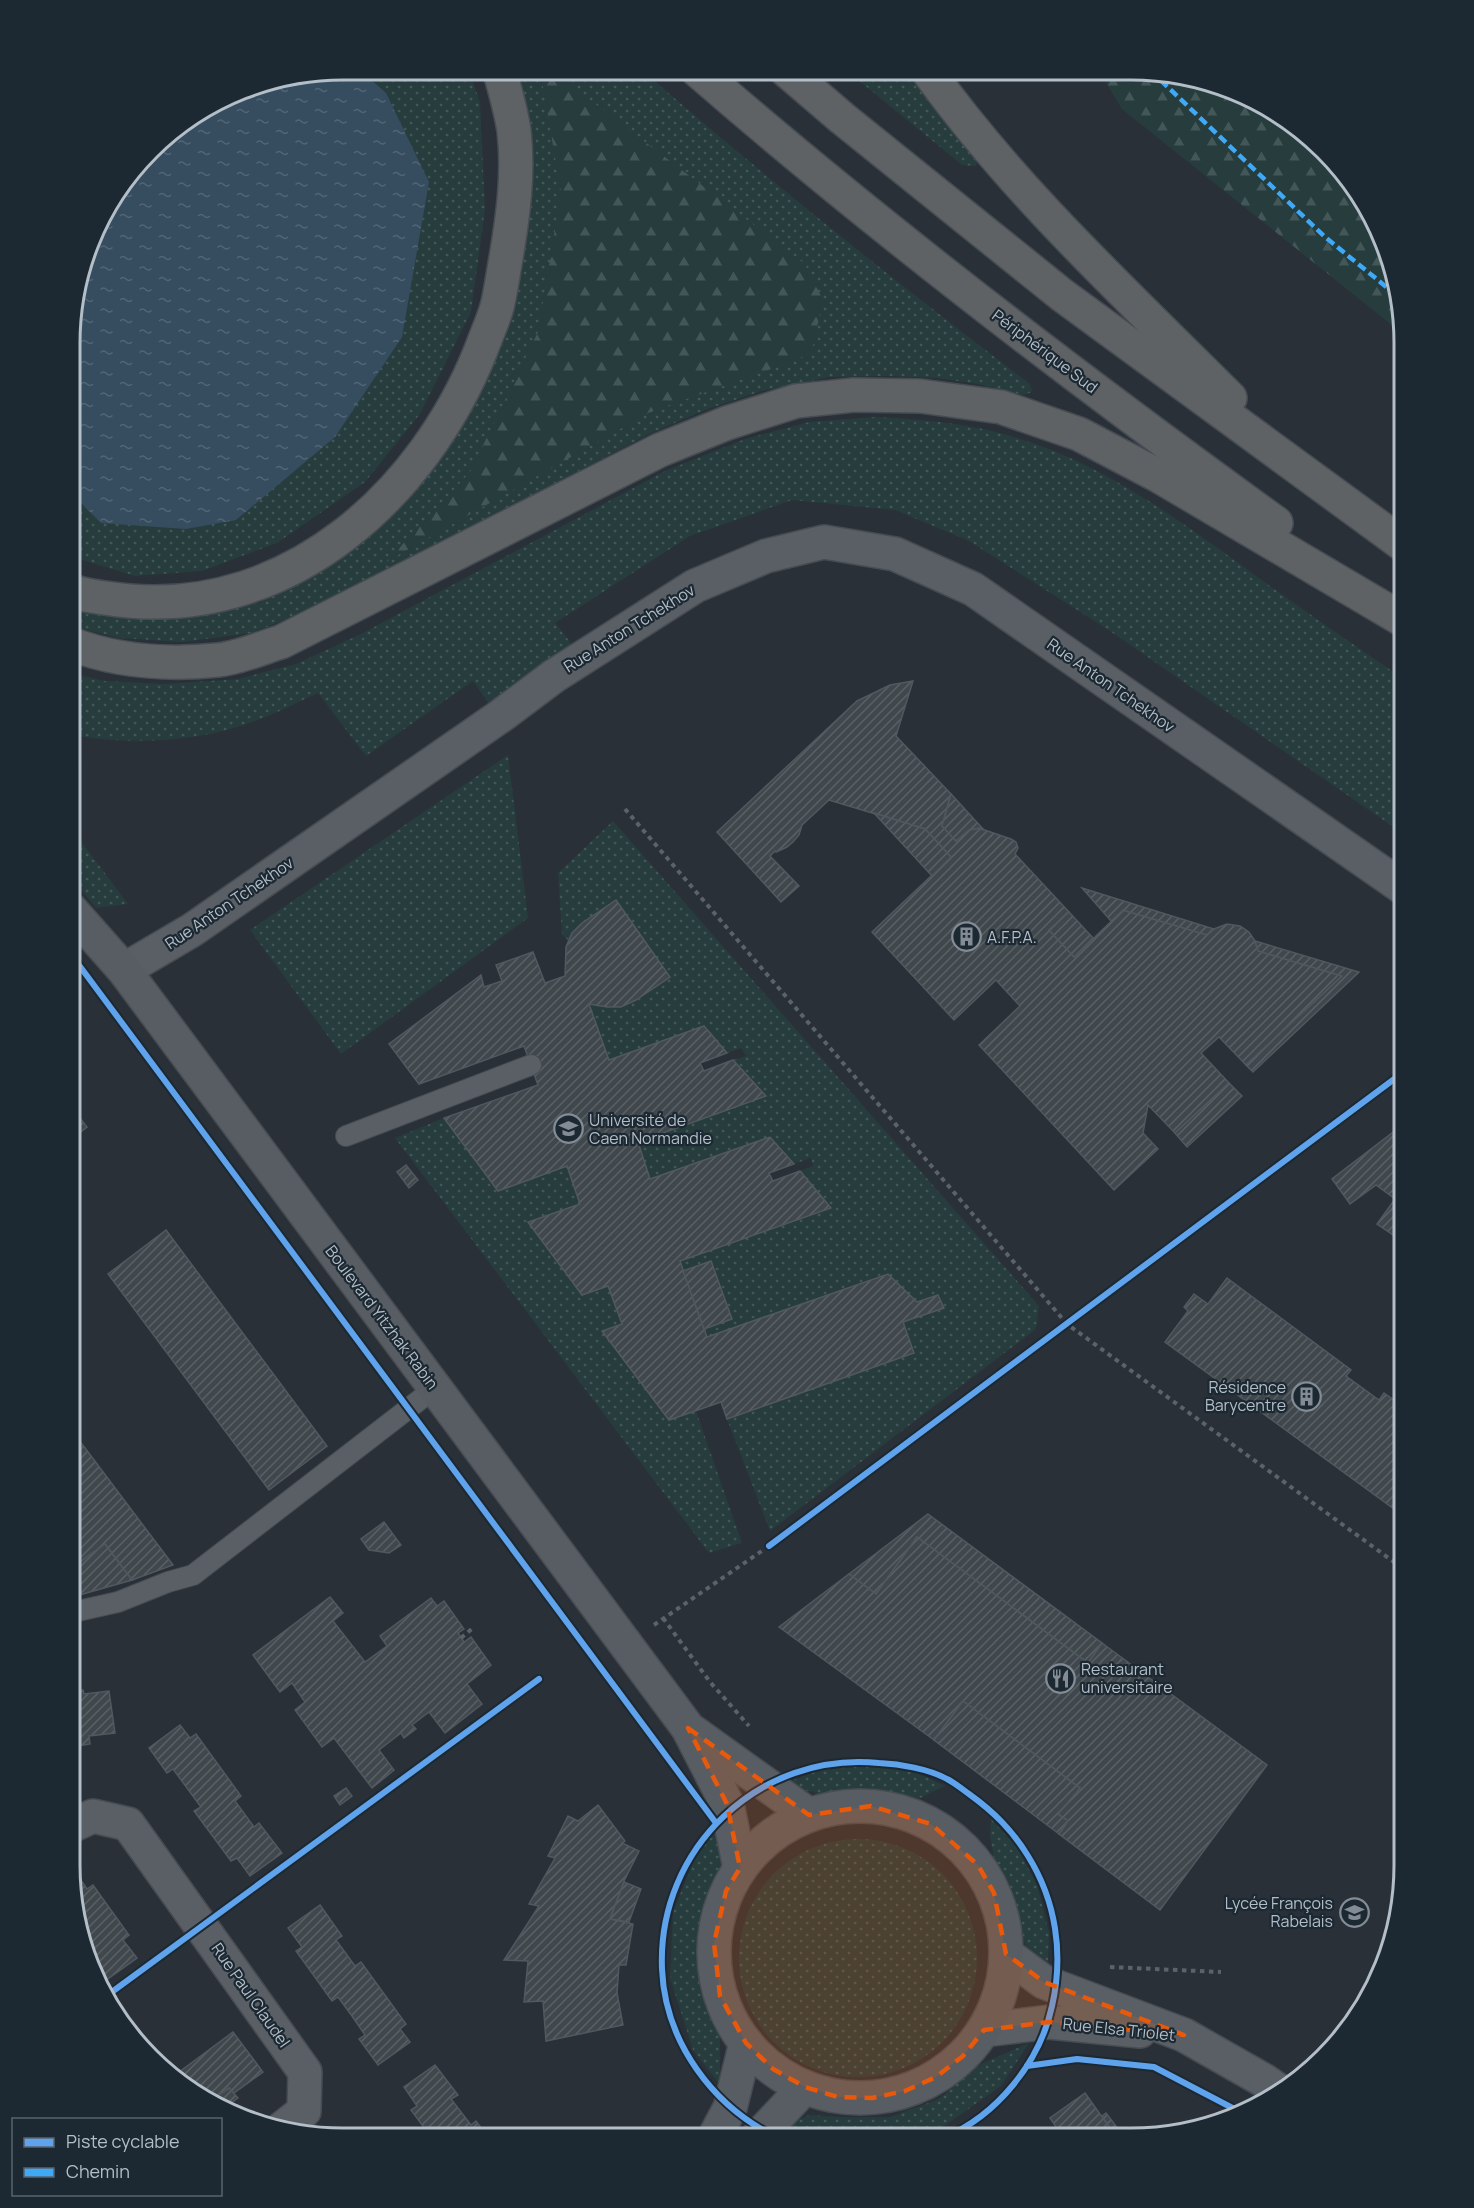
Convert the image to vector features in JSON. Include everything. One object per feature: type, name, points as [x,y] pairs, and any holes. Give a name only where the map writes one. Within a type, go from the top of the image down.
[{"type":"highway","points":[[80,594],[90,597],[163,602],[193,600],[232,593],[273,578],[312,558],[347,533],[380,505],[409,471],[454,407],[470,378],[497,308],[514,211],[516,159],[510,113],[502,80]]},
{"type":"highway","name":"Périphérique Sud","points":[[708,80],[758,124],[982,303],[1191,461],[1394,608]]},
{"type":"highway","points":[[798,80],[1062,295],[1394,538]]},
{"type":"highway","points":[[934,80],[1001,164],[1056,223],[1303,471]]},
{"type":"highway","points":[[80,647],[123,659],[159,662],[220,660],[281,642],[660,450],[727,423],[796,401],[854,395],[920,396],[1001,407],[1079,434],[1159,476],[1394,615]]},
{"type":"street","name":"Rue Anton Tchekhov","points":[[124,970],[192,930],[502,716],[554,676],[694,586],[766,556],[824,542],[895,554],[973,589],[1394,881]]},
{"type":"street","name":"Boulevard Yitzhak Rabin","points":[[80,920],[124,970],[688,1728],[726,1804],[740,1868]]},
{"type":"street","name":"Boulevard Yitzhak Rabin","points":[[688,1728],[809,1815]]},
{"type":"street","points":[[871,1806],[902,1812],[931,1824],[957,1842],[978,1865],[994,1893],[1004,1923],[1006,1954],[996,2007],[984,2030],[963,2056],[936,2077],[905,2091],[872,2098],[838,2097],[805,2088],[773,2069],[746,2043],[720,1996],[714,1970],[714,1943],[718,1916],[726,1891],[740,1868],[759,1845],[782,1828],[809,1815],[839,1807],[871,1806]]},
{"type":"street","name":"Rue Paul Claudel","points":[[80,1822],[93,1816],[128,1824],[285,2043],[305,2072],[304,2111],[289,2123]]},
{"type":"street","name":"Rue Elsa Triolet","points":[[1006,1954],[1044,1982],[1184,2035],[1274,2087]]},
{"type":"street","name":"Rue Elsa Triolet","points":[[984,2030],[1049,2022],[1184,2035]]},
{"type":"street","points":[[719,2128],[730,2108],[746,2043]]},
{"type":"street","points":[[767,2128],[805,2088]]},
{"type":"lane","points":[[346,1136],[531,1065]]},
{"type":"lane","points":[[80,1611],[118,1602],[168,1582],[193,1575],[435,1388]]},
{"type":"path","points":[[625,809],[1067,1324],[1394,1562]]},
{"type":"path","points":[[650,1627],[769,1546]]},
{"type":"path","points":[[663,1618],[710,1682],[755,1732]]},
{"type":"path","points":[[461,1638],[474,1627]]},
{"type":"path","points":[[1105,1966],[1221,1972]]},
{"type":"highlighted area","points":[[688,1728],[809,1815],[871,1806],[931,1824],[978,1865],[994,1893],[1006,1954],[1044,1982],[1184,2035],[1049,2022],[984,2030],[963,2056],[936,2077],[905,2091],[872,2098],[838,2097],[805,2087],[773,2069],[746,2043],[720,1996],[714,1943],[726,1891],[740,1868],[727,1804]]},
{"type":"green space","points":[[325,80],[473,80],[480,103],[485,209],[471,312],[420,414],[365,482],[277,543],[202,571],[135,576],[80,559],[80,325],[82,308],[93,258],[124,196],[145,169],[182,134],[211,115],[258,93],[274,88]]},
{"type":"green space","points":[[515,80],[654,80],[833,230],[1030,384],[1032,392],[1024,395],[978,384],[936,378],[891,376],[829,377],[762,391],[708,409],[651,433],[324,605],[251,633],[183,642],[119,638],[80,628],[80,609],[134,619],[196,617],[259,603],[312,577],[355,544],[398,505],[444,456],[480,394],[503,340],[522,267],[528,184]]},
{"type":"green space","points":[[542,80],[564,80],[805,264],[823,300],[812,350],[799,359],[650,412],[386,562],[470,472],[538,332],[561,192]]},
{"type":"green space","points":[[858,80],[917,80],[978,157],[976,166],[962,165]]},
{"type":"green space","points":[[1104,80],[1149,80],[1200,88],[1248,107],[1292,134],[1340,182],[1367,226],[1386,274],[1394,327],[1122,109]]},
{"type":"green space","points":[[875,417],[936,422],[996,432],[1069,457],[1103,474],[1137,493],[1201,536],[1394,672],[1394,827],[1110,631],[969,541],[895,510],[792,500],[690,536],[555,623],[575,648],[489,704],[473,681],[366,756],[318,693],[241,726],[193,737],[143,741],[80,736],[80,675],[105,681],[165,684],[238,679],[296,664],[361,634],[665,471],[745,439],[809,422]]},
{"type":"green space","points":[[508,755],[528,918],[341,1054],[250,930]]},
{"type":"green space","points":[[613,821],[1039,1306],[1036,1329],[770,1531],[727,1419],[914,1354],[903,1322],[943,1308],[938,1295],[917,1302],[887,1274],[707,1337],[704,1329],[731,1318],[711,1261],[683,1271],[680,1261],[800,1171],[813,1166],[811,1158],[794,1164],[770,1137],[650,1179],[638,1142],[765,1096],[733,1060],[746,1056],[741,1048],[727,1053],[704,1026],[609,1060],[589,1004],[611,1008],[621,1007],[643,996],[669,977],[582,923],[568,940],[562,935],[558,873]]},
{"type":"green space","points":[[80,840],[128,904],[96,908],[80,889]]},
{"type":"green space","points":[[444,1118],[498,1191],[567,1166],[580,1204],[529,1223],[582,1295],[608,1286],[622,1324],[603,1331],[669,1420],[696,1411],[742,1543],[709,1553],[395,1138]]},
{"type":"green space","points":[[866,1765],[915,1772],[945,1786],[920,1798],[867,1792],[832,1797],[804,1790],[788,1782],[823,1769]]},
{"type":"green space","points":[[991,1819],[1017,1847],[1037,1885],[1049,1933],[1048,1966],[1026,1948],[1012,1895],[995,1865],[990,1836]]},
{"type":"green space","points":[[719,1827],[724,1857],[698,1933],[699,1986],[720,2034],[720,2085],[693,2050],[670,1978],[673,1912],[695,1858]]},
{"type":"green space","points":[[846,1839],[870,1839],[893,1844],[914,1853],[934,1866],[950,1882],[963,1902],[972,1923],[977,1958],[975,1981],[968,2004],[950,2034],[934,2050],[914,2063],[893,2072],[870,2077],[846,2077],[823,2072],[802,2063],[782,2050],[766,2034],[753,2014],[744,1993],[739,1970],[739,1946],[744,1923],[753,1902],[766,1882],[782,1866],[802,1853],[823,1844]]},
{"type":"green space","points":[[1029,2043],[1001,2086],[941,2128],[781,2128],[809,2115],[890,2117],[939,2099],[979,2065]]},
{"type":"water","points":[[325,80],[371,80],[386,93],[429,182],[402,337],[335,437],[236,520],[186,529],[101,523],[80,502],[80,325],[88,274],[93,258],[124,196],[145,169],[169,145],[196,124],[226,107],[274,88]]},
{"type":"building","name":"A.F.P.A.","points":[[913,681],[896,736],[951,794],[942,826],[956,841],[969,830],[979,828],[1016,842],[1018,848],[1015,854],[1069,912],[1049,930],[1074,957],[1123,910],[1207,935],[1214,929],[1227,924],[1240,926],[1249,932],[1258,951],[1342,976],[1246,1065],[1219,1037],[1201,1053],[1229,1083],[1175,1133],[1148,1105],[1143,1133],[1158,1149],[1114,1190],[979,1045],[1020,1006],[996,980],[954,1020],[872,932],[951,857],[925,829],[829,800],[802,825],[799,835],[793,842],[770,856],[799,886],[781,902],[717,832],[857,701],[890,685]]},
{"type":"building","points":[[951,794],[984,830],[979,828],[969,830],[956,841],[942,826]]},
{"type":"building","points":[[874,813],[925,829],[951,857],[932,876]]},
{"type":"building","points":[[1082,888],[1214,929],[1207,935],[1123,910],[1111,921]]},
{"type":"building","points":[[616,900],[670,977],[636,1000],[621,1007],[589,1004],[609,1060],[704,1026],[727,1053],[700,1063],[704,1071],[733,1060],[766,1096],[638,1142],[650,1179],[770,1137],[794,1164],[769,1173],[773,1181],[800,1171],[831,1208],[680,1261],[707,1337],[888,1274],[917,1302],[938,1295],[944,1308],[903,1322],[914,1353],[727,1419],[721,1402],[669,1420],[602,1331],[622,1324],[608,1286],[582,1295],[528,1222],[580,1204],[567,1166],[498,1191],[444,1118],[538,1085],[524,1046],[419,1084],[389,1044],[481,975],[484,987],[502,981],[496,965],[533,952],[545,983],[565,976],[566,947],[572,933],[582,923]]},
{"type":"building","points":[[1069,912],[1093,938],[1074,957],[1049,930]]},
{"type":"building","points":[[1255,941],[1359,972],[1253,1072],[1246,1065],[1342,976],[1258,951]]},
{"type":"building","points":[[1229,1083],[1242,1096],[1187,1147],[1175,1133]]},
{"type":"building","points":[[80,1118],[87,1127],[80,1132]]},
{"type":"building","points":[[1394,1131],[1394,1198],[1376,1185],[1350,1204],[1332,1179]]},
{"type":"building","points":[[406,1165],[418,1180],[409,1188],[397,1172]]},
{"type":"building","points":[[1394,1200],[1394,1236],[1377,1224]]},
{"type":"building","points":[[166,1230],[327,1446],[269,1490],[108,1274]]},
{"type":"building","points":[[711,1261],[732,1319],[704,1329],[683,1271]]},
{"type":"building","name":"Résidence Barycentre","points":[[1227,1278],[1351,1370],[1346,1376],[1379,1400],[1384,1393],[1394,1400],[1394,1509],[1165,1342],[1188,1311],[1184,1307],[1194,1294],[1208,1304]]},
{"type":"building","points":[[80,1441],[173,1565],[132,1580],[105,1544],[80,1562]]},
{"type":"building","points":[[928,1514],[1102,1643],[1088,1663],[917,1537],[876,1594],[849,1574]]},
{"type":"building","points":[[384,1522],[401,1545],[389,1553],[369,1550],[361,1539]]},
{"type":"building","points":[[917,1537],[1088,1663],[1102,1643],[1267,1765],[1160,1910],[1059,1834],[1068,1821],[1058,1814],[1080,1788],[963,1701],[934,1740],[779,1627],[849,1574],[876,1594]]},
{"type":"building","points":[[105,1544],[132,1580],[80,1595],[80,1562]]},
{"type":"building","points":[[330,1597],[343,1613],[333,1621],[365,1662],[387,1646],[380,1636],[431,1598],[437,1606],[444,1601],[464,1629],[458,1633],[464,1642],[471,1637],[491,1665],[467,1684],[482,1704],[445,1733],[429,1712],[412,1725],[416,1729],[404,1738],[401,1733],[379,1750],[394,1770],[372,1788],[334,1738],[322,1747],[295,1710],[305,1702],[292,1683],[280,1692],[253,1655]]},
{"type":"building","points":[[80,1690],[83,1690],[84,1694],[109,1691],[115,1733],[89,1736],[90,1744],[80,1746]]},
{"type":"building","points":[[963,1701],[1080,1788],[1058,1814],[1068,1821],[1059,1834],[934,1740]]},
{"type":"building","points":[[180,1725],[190,1738],[196,1734],[241,1796],[235,1801],[254,1827],[259,1823],[282,1853],[250,1876],[237,1858],[231,1861],[194,1811],[201,1807],[173,1769],[167,1773],[149,1748]]},
{"type":"building","points":[[346,1788],[352,1796],[340,1805],[334,1796]]},
{"type":"building","points":[[598,1805],[625,1841],[622,1843],[639,1851],[624,1881],[610,1919],[633,1924],[626,1965],[619,1965],[617,1993],[623,2025],[546,2041],[543,2001],[524,2002],[528,1961],[504,1960],[539,1906],[529,1904],[555,1858],[548,1856],[568,1816],[578,1821]]},
{"type":"building","points":[[80,1879],[87,1889],[93,1885],[129,1935],[123,1940],[137,1958],[106,1980],[88,1934]]},
{"type":"building","points":[[624,1882],[641,1889],[629,1922],[610,1919]]},
{"type":"building","points":[[320,1905],[342,1936],[336,1940],[355,1966],[361,1962],[406,2024],[400,2029],[410,2042],[378,2065],[359,2039],[365,2035],[352,2016],[338,1997],[332,2001],[296,1951],[302,1947],[288,1928]]},
{"type":"building","points":[[233,2032],[263,2072],[234,2093],[229,2088],[217,2096],[179,2072]]},
{"type":"building","points":[[435,2065],[458,2095],[451,2099],[471,2125],[476,2121],[481,2128],[424,2128],[411,2110],[417,2106],[404,2087]]},
{"type":"building","points":[[229,2088],[238,2098],[231,2103],[217,2096]]},
{"type":"building","points":[[1085,2093],[1110,2128],[1057,2128],[1050,2118]]},
{"type":"building","points":[[1106,2113],[1117,2128],[1110,2128],[1102,2116]]},
{"type":"marked path","points":[[1162,82],[1325,237],[1389,289]]},
{"type":"cycle path","points":[[80,966],[716,1823]]},
{"type":"cycle path","points":[[769,1546],[1394,1079]]},
{"type":"cycle path","points":[[112,1992],[539,1679]]},
{"type":"cycle path","points":[[760,2128],[733,2109],[714,2090],[697,2069],[683,2046],[672,2022],[665,1996],[662,1969],[665,1925],[677,1884],[697,1847],[724,1816],[757,1791],[794,1773],[835,1763],[896,1765],[932,1772],[950,1781],[978,1801],[1016,1838],[1038,1873],[1045,1891],[1055,1928],[1057,1948],[1056,1986],[1046,2027],[1038,2047],[1013,2085],[981,2116],[963,2128]]},
{"type":"cycle path","points":[[1027,2066],[1077,2059],[1154,2067],[1232,2108]]},
{"type":"place","name":"A.F.P.A.","points":[[966,937]]},
{"type":"place","name":"Université de Caen Normandie","points":[[568,1129]]},
{"type":"place","name":"Résidence Barycentre","points":[[1307,1396]]},
{"type":"place","name":"Restaurant universitaire","points":[[1060,1678]]},
{"type":"place","name":"Lycée François Rabelais","points":[[1354,1912]]}]
